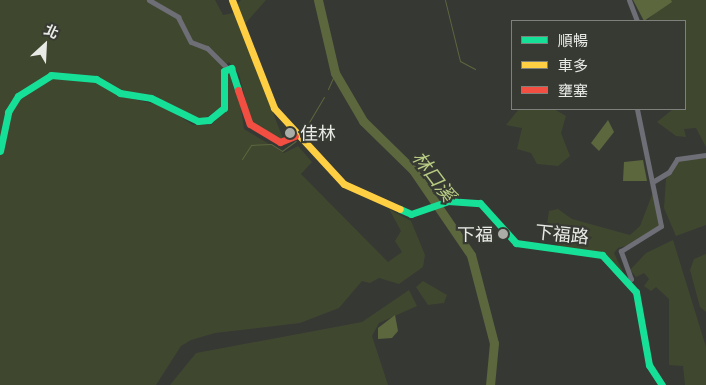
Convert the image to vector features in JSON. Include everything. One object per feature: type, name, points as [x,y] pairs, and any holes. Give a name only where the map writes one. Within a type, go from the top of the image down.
[{"type":"main road","points":[[0,151],[8,112],[18,96],[51,75],[96,79],[120,93],[151,98],[198,121],[209,120],[224,108],[227,68],[234,72],[250,124],[280,142],[296,136],[272,103],[232,0]]},
{"type":"main road","name":"下福路","points":[[296,136],[354,191],[411,214],[425,212],[448,202],[471,201],[488,208],[516,243],[602,255],[627,282],[640,303],[650,370],[662,385]]},
{"type":"street","points":[[149,0],[178,17],[191,42],[207,48],[227,68]]},
{"type":"street","points":[[629,0],[637,20]]},
{"type":"street","points":[[627,282],[631,279],[620,251],[662,226],[649,150],[638,127],[637,110]]},
{"type":"street","points":[[654,181],[670,172],[677,159],[706,155]]},
{"type":"shaded area","points":[[0,0],[215,0],[223,15],[234,13],[284,141],[251,122],[239,74],[229,62],[221,69],[221,107],[204,119],[186,115],[164,101],[133,96],[133,99],[163,106],[193,125],[211,125],[228,109],[225,76],[230,72],[237,82],[244,129],[284,153],[298,146],[312,162],[301,174],[388,262],[402,252],[395,241],[401,231],[389,209],[411,221],[425,255],[423,267],[399,284],[379,278],[370,283],[362,281],[339,308],[300,323],[215,333],[191,340],[181,346],[156,385],[0,385]]},
{"type":"shaded area","points":[[241,0],[266,0],[244,25],[236,6]]},
{"type":"shaded area","points":[[633,0],[671,0],[672,2],[643,20]]},
{"type":"shaded area","points":[[667,0],[706,0],[706,147],[696,128],[684,129],[686,137],[676,136],[657,122],[672,110],[686,110],[686,20],[648,20]]},
{"type":"shaded area","points":[[518,110],[556,110],[566,116],[561,133],[570,156],[558,166],[537,164],[531,153],[517,149],[522,128],[506,125]]},
{"type":"shaded area","points":[[608,120],[614,132],[599,151],[591,143]]},
{"type":"shaded area","points":[[706,158],[706,225],[676,236],[664,208],[666,179],[679,160]]},
{"type":"shaded area","points":[[643,160],[647,181],[623,181],[624,162]]},
{"type":"shaded area","points":[[652,195],[657,195],[663,224],[633,244],[618,248],[614,253],[623,272],[607,256],[559,247],[547,224],[549,211],[558,209],[572,219],[630,235],[640,226]]},
{"type":"shaded area","points":[[673,240],[706,347],[706,385],[685,385],[683,366],[669,365],[669,299],[656,287],[651,291],[644,286],[649,279],[644,273],[636,277],[630,270],[646,253]]},
{"type":"shaded area","points":[[706,254],[706,312],[700,307],[690,270],[694,259]]},
{"type":"shaded area","points":[[423,281],[447,295],[444,303],[428,305],[416,287]]},
{"type":"shaded area","points":[[409,290],[417,306],[379,323],[372,336],[388,385],[170,385],[196,353],[362,322]]},
{"type":"shaded area","points":[[395,315],[398,331],[392,338],[378,339],[378,328]]},
{"type":"waterway","name":"林口溪","points":[[318,0],[335,73],[363,121],[413,170],[471,255],[494,343],[490,385]]},
{"type":"waterway","points":[[445,0],[460,61],[475,69]]},
{"type":"waterway","points":[[328,89],[335,73]]},
{"type":"waterway","points":[[302,134],[324,97]]},
{"type":"waterway","points":[[242,159],[251,145],[271,144],[282,151],[296,141]]},
{"type":"traffic: fast","points":[[0,151],[8,112],[18,96],[51,75],[96,79],[120,93],[151,98],[198,121],[209,120],[224,108],[224,71],[231,68],[238,90]]},
{"type":"traffic: fast","points":[[400,209],[411,214],[448,201],[480,203],[516,243],[602,255],[636,292],[649,365],[662,385]]},
{"type":"traffic: slow","points":[[232,0],[274,108],[344,184],[400,209]]},
{"type":"traffic: jam","points":[[238,90],[250,124],[280,142],[295,136]]},
{"type":"place","name":"佳林","points":[[290,133]]},
{"type":"place","name":"下福","points":[[503,234]]}]
